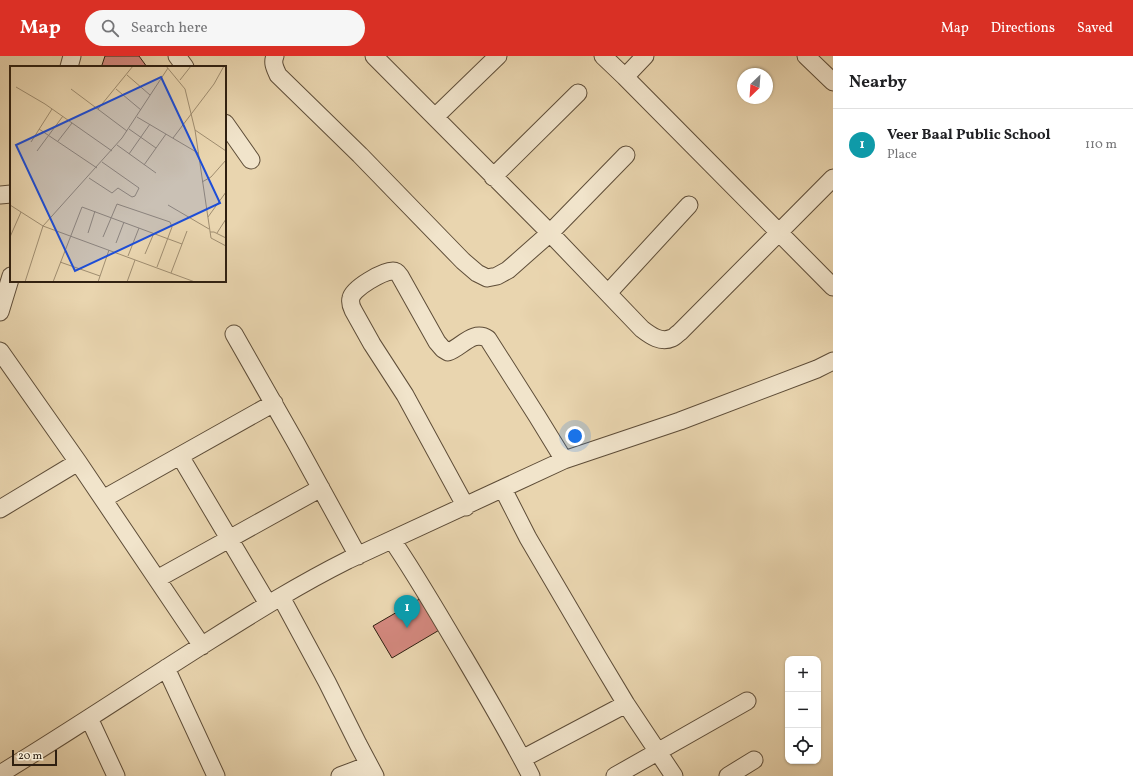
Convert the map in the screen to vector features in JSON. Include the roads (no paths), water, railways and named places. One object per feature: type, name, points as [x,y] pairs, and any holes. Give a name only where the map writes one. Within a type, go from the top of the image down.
[{"type":"street","points":[[69,66],[72,56]]},
{"type":"street","points":[[177,56],[184,66]]},
{"type":"street","points":[[275,56],[273,60],[274,67],[278,75],[355,150],[463,261],[477,274],[487,278],[497,276],[508,270],[550,233],[626,155]]},
{"type":"street","points":[[436,117],[498,56]]},
{"type":"street","points":[[603,56],[779,231],[833,287]]},
{"type":"street","points":[[625,77],[645,56]]},
{"type":"street","points":[[806,56],[833,82]]},
{"type":"street","points":[[379,57],[493,177],[550,233],[642,329],[651,336],[661,340],[672,338],[680,332],[833,178]]},
{"type":"street","points":[[493,177],[578,93]]},
{"type":"street","points":[[226,124],[251,160]]},
{"type":"street","points":[[0,195],[10,194]]},
{"type":"street","points":[[608,293],[690,205]]},
{"type":"street","points":[[466,507],[408,402],[372,344],[350,304],[354,292],[360,286],[384,273],[392,271],[397,272],[437,342],[445,351],[453,351],[469,339],[478,336],[483,336],[488,339],[564,460]]},
{"type":"street","points":[[0,312],[10,279]]},
{"type":"street","points":[[234,334],[274,403],[358,556]]},
{"type":"street","points":[[0,351],[78,462],[202,646]]},
{"type":"street","points":[[0,774],[53,742],[166,668],[317,576],[564,460],[680,420],[817,369],[833,361]]},
{"type":"street","points":[[103,499],[274,403]]},
{"type":"street","points":[[180,456],[229,539],[274,601],[327,682],[372,771],[340,776]]},
{"type":"street","points":[[0,508],[78,462]]},
{"type":"street","points":[[157,579],[321,488]]},
{"type":"street","points":[[503,489],[528,538],[626,704],[674,776]]},
{"type":"street","points":[[392,540],[412,569],[531,776]]},
{"type":"street","points":[[166,668],[216,776]]},
{"type":"street","points":[[615,776],[747,702]]},
{"type":"street","points":[[522,759],[626,704]]},
{"type":"street","points":[[89,718],[116,776]]},
{"type":"street","points":[[728,776],[754,760]]},
{"type":"place","name":"Veer Baal Public School","points":[[407,628]]}]
